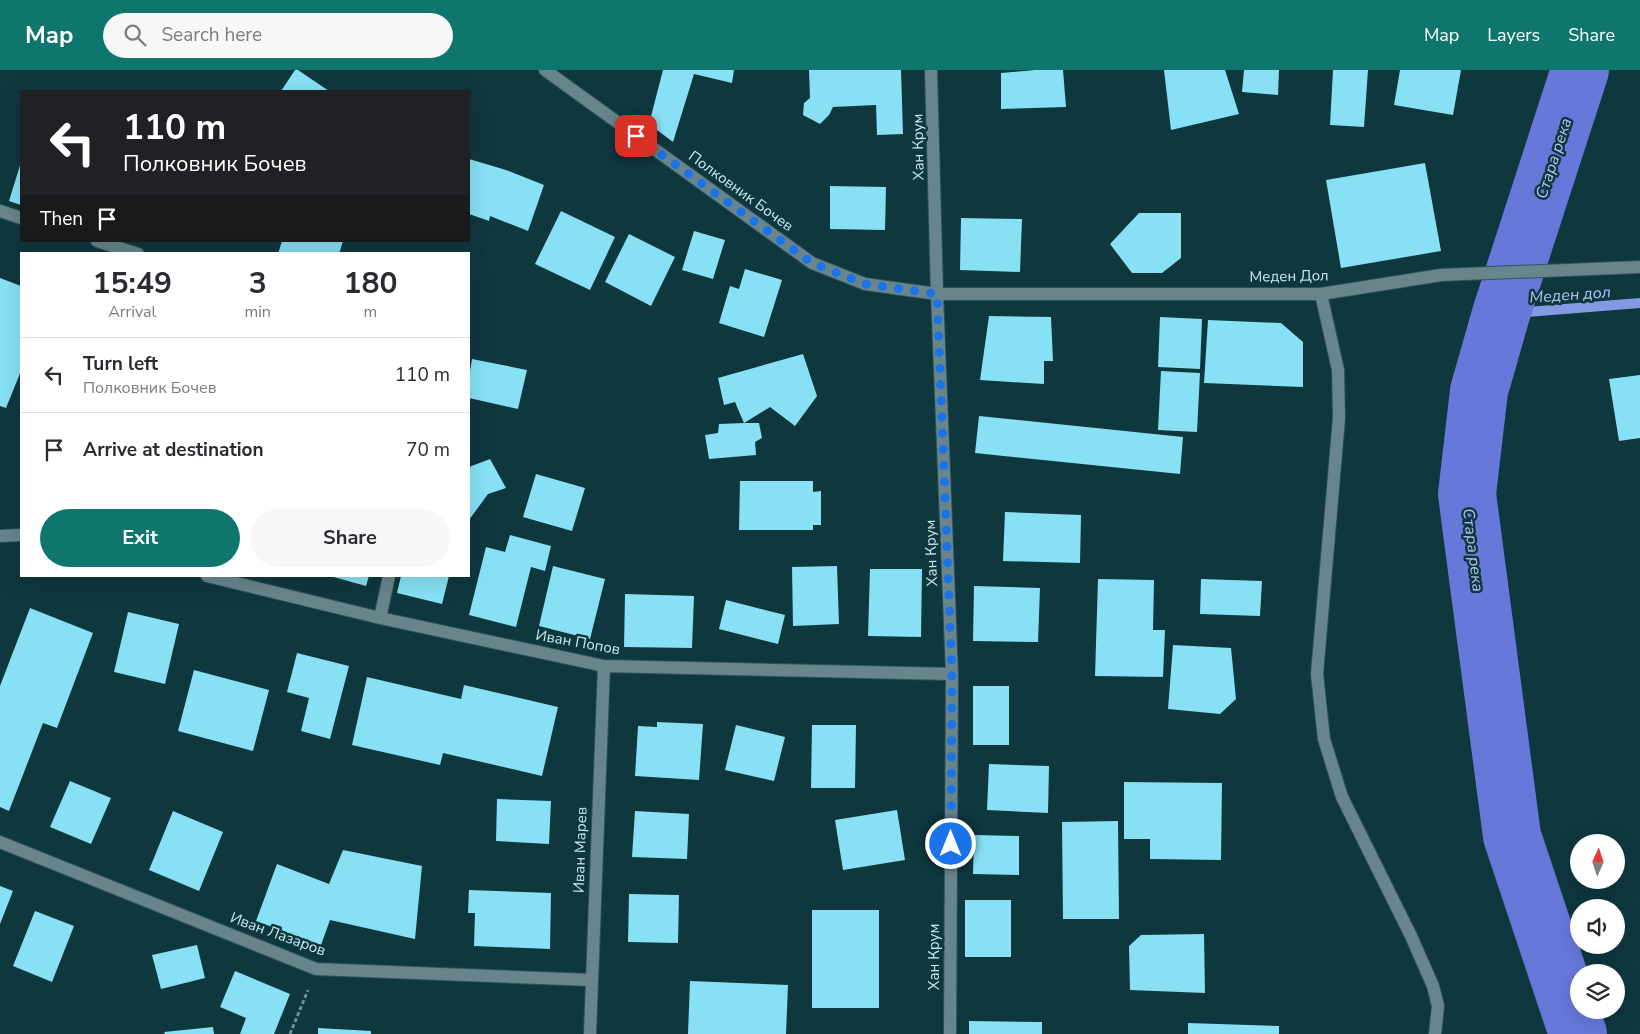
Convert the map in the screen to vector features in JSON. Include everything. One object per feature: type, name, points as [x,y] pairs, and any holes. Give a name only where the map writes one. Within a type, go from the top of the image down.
[{"type":"street","name":"Полковник Бочев","points":[[545,70],[812,263],[865,284],[937,294]]},
{"type":"street","name":"Хан Крум","points":[[931,70],[937,294],[952,674],[950,1034]]},
{"type":"street","points":[[0,211],[20,218]]},
{"type":"street","points":[[101,242],[132,252]]},
{"type":"street","name":"Меден Дол","points":[[937,294],[1321,294],[1441,275],[1639,267]]},
{"type":"street","points":[[1321,294],[1338,370],[1339,418],[1317,674],[1324,739],[1342,797],[1434,986],[1438,1006],[1435,1034]]},
{"type":"street","points":[[0,536],[20,535]]},
{"type":"street","name":"Иван Попов","points":[[210,577],[380,618],[604,666],[952,674]]},
{"type":"street","points":[[380,618],[389,577]]},
{"type":"street","name":"Иван Марев","points":[[590,1034],[604,666]]},
{"type":"street","name":"Иван Лазаров","points":[[0,842],[316,969],[591,980]]},
{"type":"path","points":[[290,1034],[316,969]]},
{"type":"building","points":[[295,70],[298,70],[328,90],[282,90]]},
{"type":"building","points":[[663,70],[734,70],[732,83],[694,74],[673,142],[649,124]]},
{"type":"building","points":[[809,70],[901,70],[903,134],[877,135],[876,105],[833,107],[829,115],[820,124],[803,115],[804,103],[810,98]]},
{"type":"building","points":[[1063,70],[1066,107],[1001,109],[1001,73]]},
{"type":"building","points":[[1164,70],[1225,70],[1239,114],[1171,130]]},
{"type":"building","points":[[1244,70],[1279,70],[1278,95],[1242,92]]},
{"type":"building","points":[[1333,70],[1368,70],[1364,127],[1330,125]]},
{"type":"building","points":[[1400,70],[1461,70],[1453,115],[1394,105]]},
{"type":"building","points":[[470,159],[506,170],[544,185],[528,231],[490,216],[489,221],[470,214]]},
{"type":"building","points":[[1425,163],[1441,251],[1341,268],[1326,180]]},
{"type":"building","points":[[20,165],[20,205],[9,201]]},
{"type":"building","points":[[830,186],[886,187],[885,230],[830,229]]},
{"type":"building","points":[[561,211],[615,237],[590,290],[535,264]]},
{"type":"building","points":[[1139,213],[1181,213],[1181,258],[1162,273],[1132,273],[1110,244]]},
{"type":"building","points":[[961,218],[1022,219],[1020,272],[960,270]]},
{"type":"building","points":[[694,231],[725,240],[713,279],[682,270]]},
{"type":"building","points":[[629,234],[675,257],[651,306],[605,282]]},
{"type":"building","points":[[282,242],[343,242],[340,252],[279,252]]},
{"type":"building","points":[[745,269],[782,280],[764,337],[719,323],[730,286],[739,289]]},
{"type":"building","points":[[0,278],[20,286],[20,373],[6,408],[0,406]]},
{"type":"building","points":[[989,316],[1051,317],[1053,361],[1044,361],[1044,384],[980,380]]},
{"type":"building","points":[[1160,317],[1202,319],[1200,369],[1158,367]]},
{"type":"building","points":[[1208,320],[1281,323],[1303,342],[1303,387],[1204,383]]},
{"type":"building","points":[[803,354],[817,396],[795,426],[770,407],[744,423],[735,402],[724,405],[718,378]]},
{"type":"building","points":[[472,359],[527,370],[518,409],[470,398]]},
{"type":"building","points":[[1161,371],[1200,373],[1197,432],[1158,430]]},
{"type":"building","points":[[1640,375],[1640,438],[1619,441],[1609,379]]},
{"type":"building","points":[[979,416],[1183,437],[1180,474],[975,453]]},
{"type":"building","points":[[759,423],[762,438],[755,442],[756,455],[709,459],[705,435],[718,433],[719,424]]},
{"type":"building","points":[[490,459],[506,488],[488,494],[470,519],[470,467]]},
{"type":"building","points":[[536,474],[585,488],[572,531],[523,517]]},
{"type":"building","points":[[740,481],[813,481],[813,492],[821,491],[821,525],[813,525],[813,530],[739,530]]},
{"type":"building","points":[[1005,512],[1081,515],[1080,563],[1003,561]]},
{"type":"building","points":[[510,535],[551,546],[545,571],[531,567],[516,627],[469,615],[486,547],[505,552]]},
{"type":"building","points":[[553,566],[605,579],[590,639],[539,626]]},
{"type":"building","points":[[837,566],[839,624],[793,626],[792,567]]},
{"type":"building","points":[[870,569],[922,569],[921,637],[868,636]]},
{"type":"building","points":[[334,577],[369,577],[366,586]]},
{"type":"building","points":[[401,577],[449,577],[442,604],[397,593]]},
{"type":"building","points":[[1098,579],[1154,580],[1153,630],[1165,630],[1163,677],[1095,676]]},
{"type":"building","points":[[1201,579],[1262,581],[1260,616],[1200,614]]},
{"type":"building","points":[[974,586],[1040,588],[1038,642],[973,641]]},
{"type":"building","points":[[625,594],[694,596],[692,648],[624,647]]},
{"type":"building","points":[[726,600],[785,615],[778,644],[719,629]]},
{"type":"building","points":[[30,608],[93,633],[57,728],[43,723],[9,811],[0,807],[0,686]]},
{"type":"building","points":[[128,612],[179,624],[165,684],[114,672]]},
{"type":"building","points":[[1173,645],[1231,648],[1236,699],[1220,714],[1168,709]]},
{"type":"building","points":[[297,653],[349,666],[330,739],[301,731],[309,698],[287,692]]},
{"type":"building","points":[[194,670],[269,690],[253,751],[178,731]]},
{"type":"building","points":[[367,677],[461,699],[464,685],[558,707],[542,776],[443,753],[440,765],[352,745]]},
{"type":"building","points":[[973,686],[1009,686],[1009,745],[973,745]]},
{"type":"building","points":[[657,722],[703,724],[699,780],[635,776],[638,726],[657,727]]},
{"type":"building","points":[[736,725],[785,737],[774,781],[725,770]]},
{"type":"building","points":[[812,725],[856,725],[855,788],[811,788]]},
{"type":"building","points":[[989,764],[1049,766],[1048,813],[987,810]]},
{"type":"building","points":[[70,781],[111,798],[91,844],[50,827]]},
{"type":"building","points":[[1124,782],[1222,783],[1221,860],[1150,859],[1150,839],[1124,839]]},
{"type":"building","points":[[497,799],[551,801],[549,844],[496,841]]},
{"type":"building","points":[[897,810],[905,860],[843,870],[835,820]]},
{"type":"building","points":[[173,811],[223,832],[199,891],[149,870]]},
{"type":"building","points":[[635,811],[689,814],[687,859],[632,857]]},
{"type":"building","points":[[1118,821],[1119,919],[1063,919],[1062,822]]},
{"type":"building","points":[[974,835],[1019,836],[1019,875],[973,874]]},
{"type":"building","points":[[343,850],[422,866],[415,939],[330,920],[321,945],[256,921],[277,864],[329,884]]},
{"type":"building","points":[[0,886],[13,891],[0,924]]},
{"type":"building","points":[[469,890],[551,893],[550,949],[474,946],[475,913],[468,913]]},
{"type":"building","points":[[629,894],[679,895],[678,943],[628,942]]},
{"type":"building","points":[[965,900],[1011,900],[1011,957],[965,957]]},
{"type":"building","points":[[812,910],[879,910],[879,1008],[812,1008]]},
{"type":"building","points":[[35,911],[74,926],[52,982],[13,966]]},
{"type":"building","points":[[1204,934],[1205,993],[1130,990],[1129,946],[1141,935]]},
{"type":"building","points":[[197,945],[205,978],[161,989],[152,955]]},
{"type":"building","points":[[235,971],[290,994],[274,1034],[240,1034],[246,1018],[220,1007]]},
{"type":"building","points":[[690,981],[788,985],[786,1034],[688,1034]]},
{"type":"building","points":[[969,1021],[1042,1022],[1042,1034],[969,1034]]},
{"type":"building","points":[[1188,1023],[1279,1026],[1279,1034],[1188,1034]]},
{"type":"building","points":[[213,1027],[214,1034],[165,1034],[164,1032]]},
{"type":"building","points":[[318,1028],[371,1031],[371,1034],[318,1034]]},
{"type":"waterway","name":"Стара река","points":[[1578,1034],[1512,836],[1467,494],[1479,391],[1501,314],[1580,70]]},
{"type":"waterway","name":"Меден дол","points":[[1501,314],[1640,303]]},
{"type":"route","points":[[636,136],[812,263],[865,284],[937,294],[952,674],[951,844]]}]
